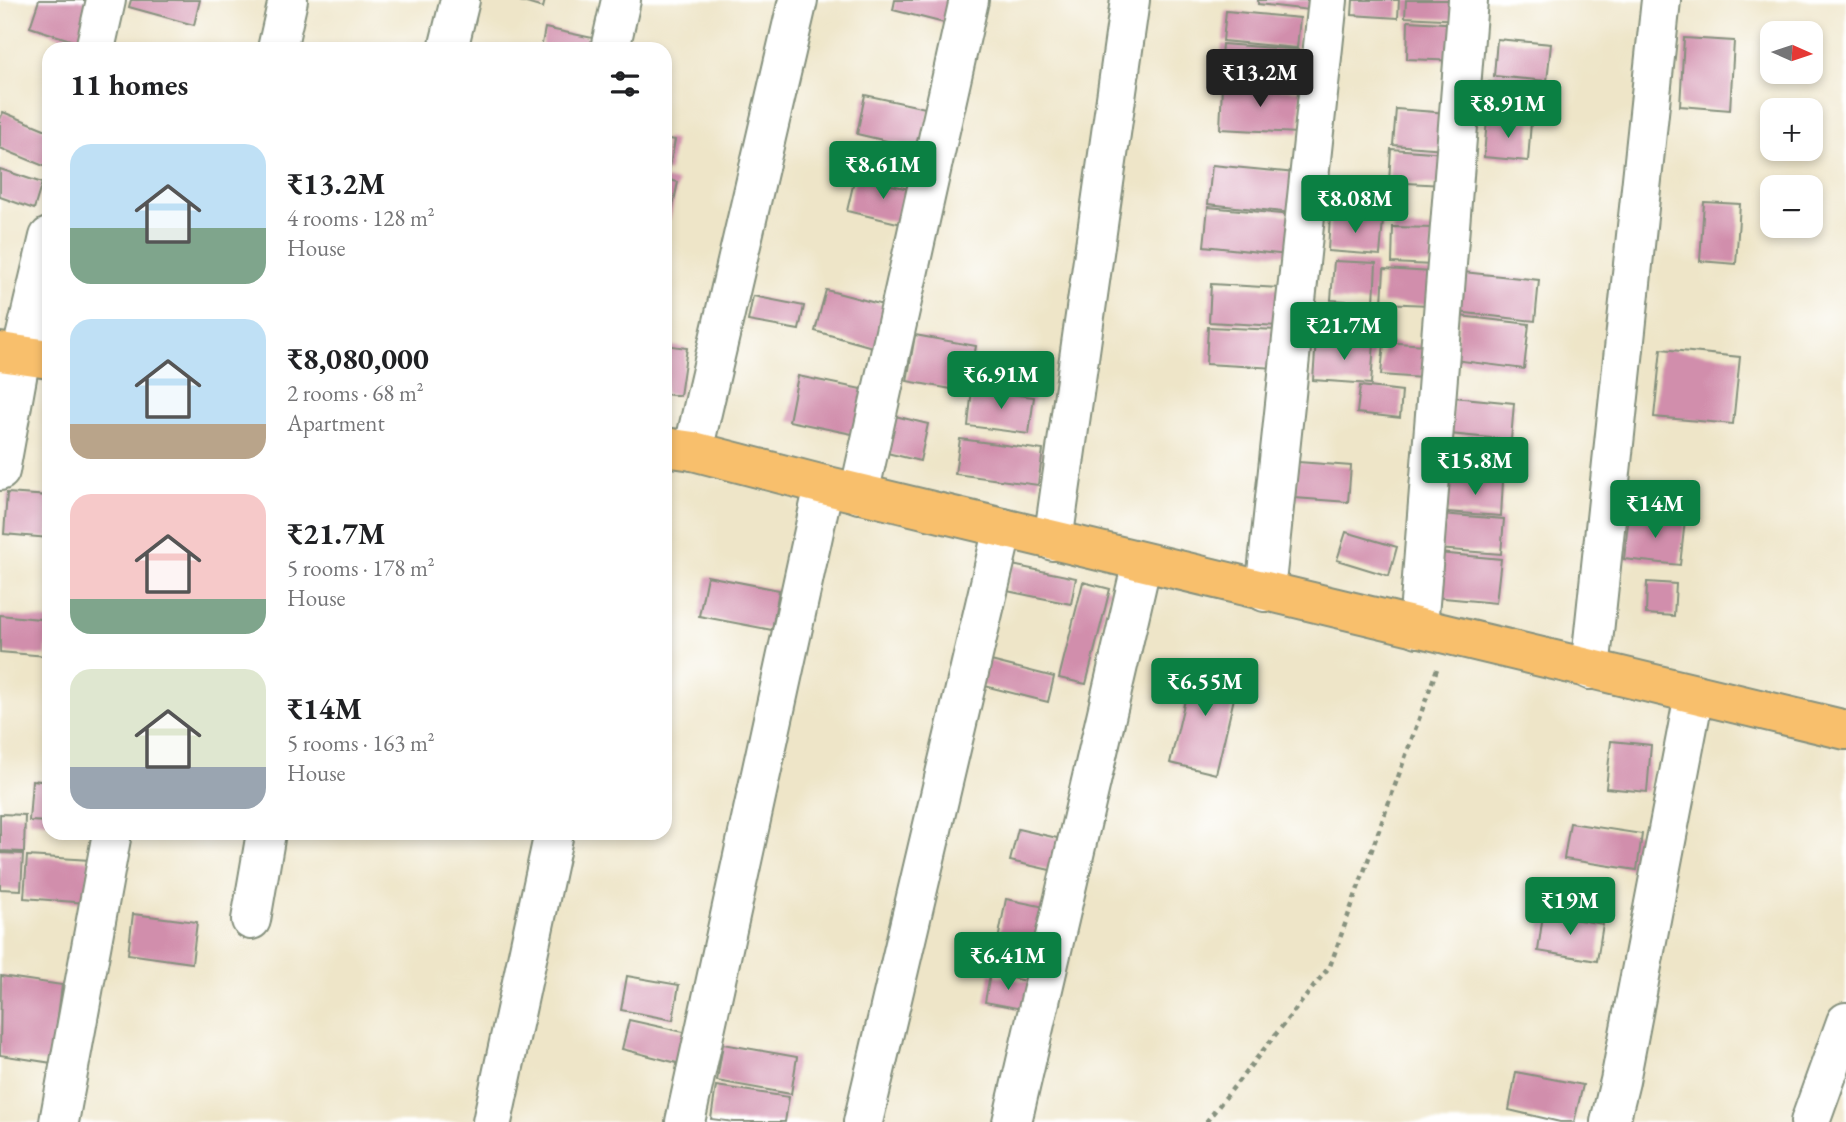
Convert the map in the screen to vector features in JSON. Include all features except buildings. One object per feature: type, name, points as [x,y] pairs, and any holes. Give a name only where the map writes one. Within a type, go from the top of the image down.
[{"type":"main road","points":[[679,449],[1846,730]]},
{"type":"street","points":[[96,42],[106,0]]},
{"type":"street","points":[[279,42],[288,0]]},
{"type":"street","points":[[450,42],[460,0]]},
{"type":"street","points":[[612,42],[621,0]]},
{"type":"street","points":[[679,449],[798,0]]},
{"type":"street","points":[[685,1122],[842,489],[969,0]]},
{"type":"street","points":[[1053,541],[1130,0]]},
{"type":"street","points":[[1265,592],[1328,0]]},
{"type":"street","points":[[1433,632],[1468,0]]},
{"type":"street","points":[[1590,670],[1661,0]]},
{"type":"street","points":[[0,471],[42,269]]},
{"type":"street","points":[[863,1122],[1003,528]]},
{"type":"street","points":[[1012,1122],[1142,562]]},
{"type":"street","points":[[1610,1122],[1694,695]]},
{"type":"street","points":[[59,1122],[111,840]]},
{"type":"street","points":[[251,920],[265,840]]},
{"type":"street","points":[[492,1122],[552,840]]},
{"type":"street","points":[[1810,1122],[1846,1022]]},
{"type":"path","points":[[1206,1122],[1330,966],[1433,632]]}]
